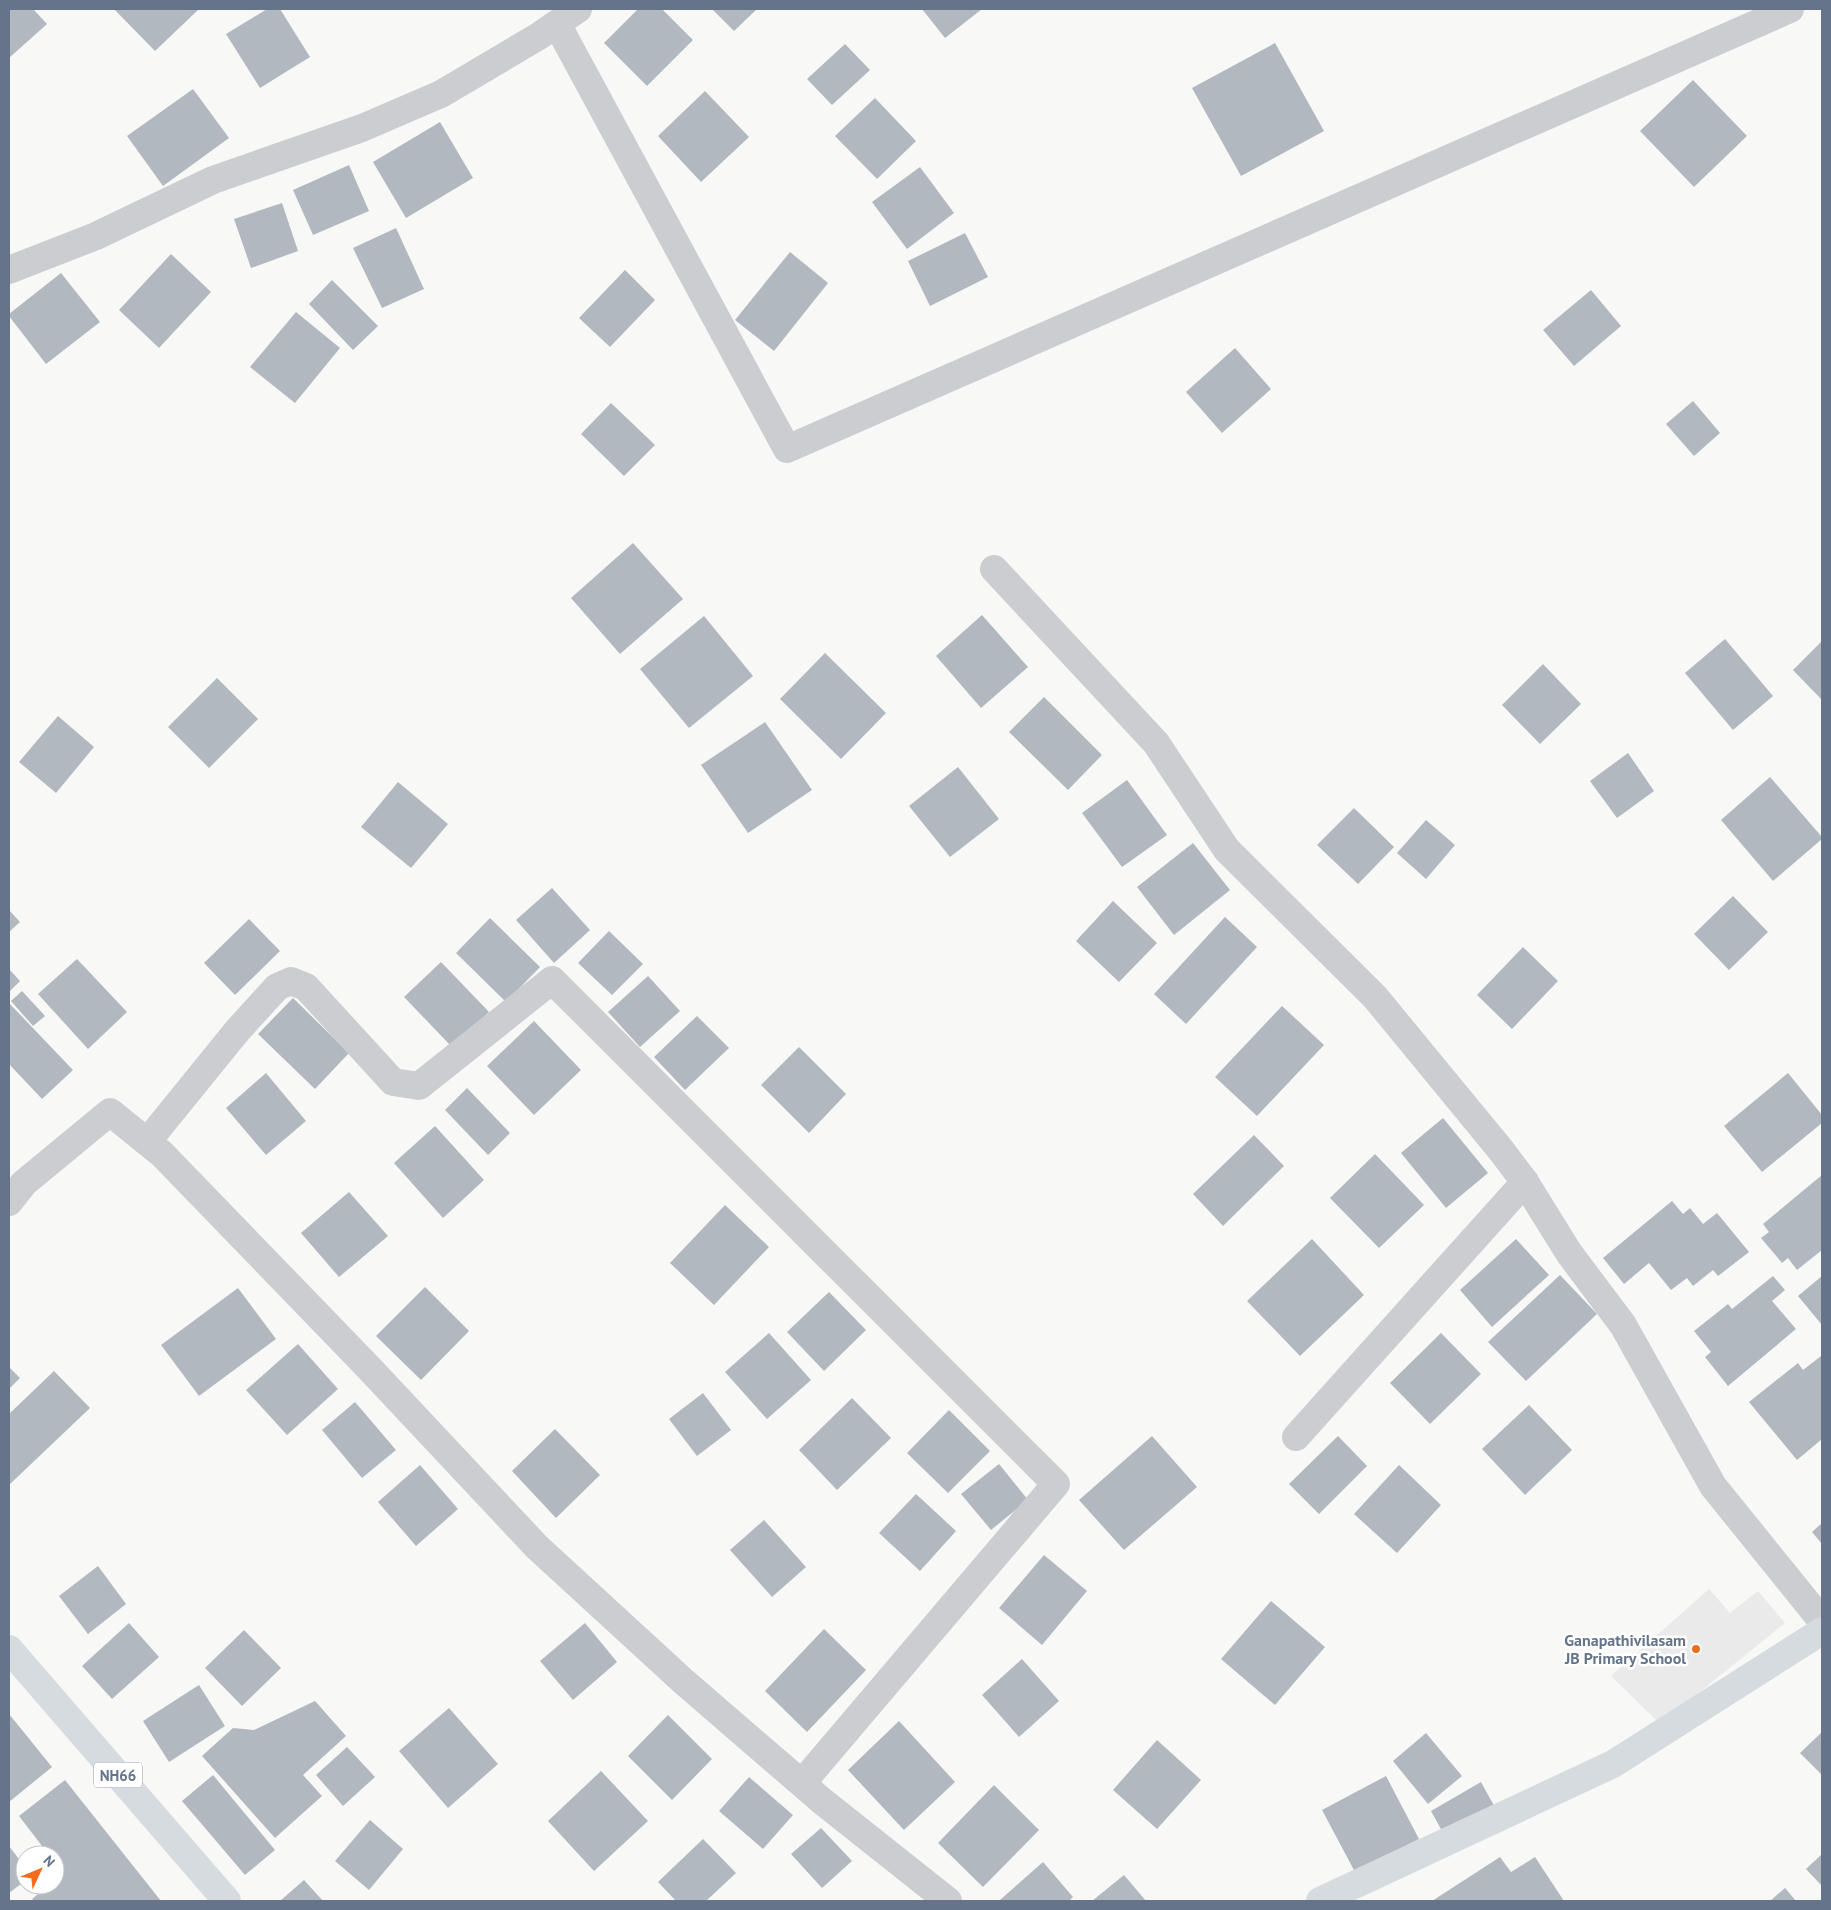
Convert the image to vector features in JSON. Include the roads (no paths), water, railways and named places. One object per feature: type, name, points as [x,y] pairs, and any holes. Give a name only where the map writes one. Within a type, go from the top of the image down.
[{"type":"main road","points":[[1320,1901],[1613,1764],[1822,1631]]},
{"type":"main road","name":"NH66","points":[[9,1649],[227,1901]]},
{"type":"street","points":[[9,270],[96,236],[213,180],[362,128],[440,94],[568,16],[787,450],[1790,9]]},
{"type":"street","points":[[994,569],[1156,743],[1227,850],[1375,997],[1500,1149],[1525,1182],[1569,1253],[1623,1325],[1713,1486],[1822,1620]]},
{"type":"street","points":[[147,1142],[237,1031],[278,987],[291,981],[306,987],[393,1082],[420,1086],[552,980],[1056,1484],[802,1783]]},
{"type":"street","points":[[9,1202],[24,1183],[110,1112],[162,1154],[356,1354],[537,1547],[683,1681],[802,1783],[948,1901]]},
{"type":"street","points":[[1296,1437],[1525,1182]]},
{"type":"place","name":"Ganapathivilasam JB Primary School","points":[[1696,1649]]}]
